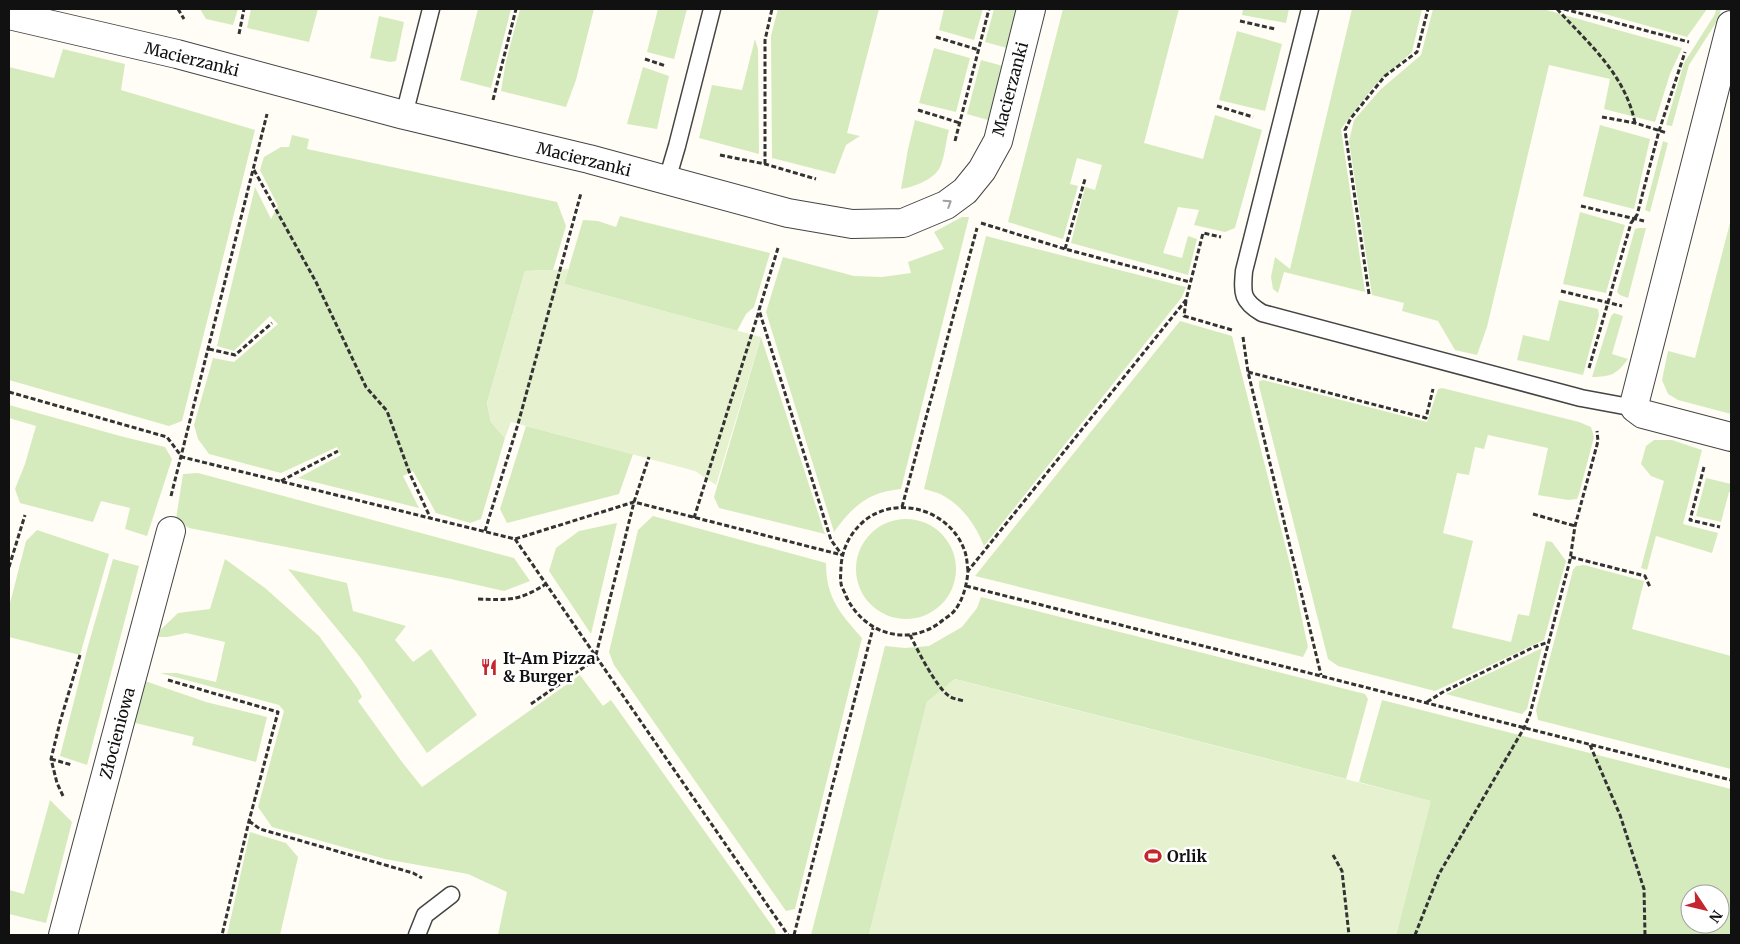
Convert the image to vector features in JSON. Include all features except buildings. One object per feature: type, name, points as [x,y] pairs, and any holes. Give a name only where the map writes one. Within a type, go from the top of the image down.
[{"type":"street","name":"Macierzanki","points":[[9,15],[177,54],[404,115],[589,159],[788,212],[852,224],[904,223],[946,205],[964,191],[982,170],[998,141],[1031,9]]},
{"type":"street","points":[[1722,435],[1643,414],[1635,408],[1634,401],[1731,25]]},
{"type":"street","name":"Złocieniowa","points":[[63,935],[171,531]]},
{"type":"lane","points":[[404,115],[431,9]]},
{"type":"lane","points":[[667,180],[712,9]]},
{"type":"lane","points":[[1310,9],[1244,271],[1242,289],[1250,306],[1262,313],[1581,398],[1635,408]]},
{"type":"lane","points":[[418,935],[425,915],[451,895]]},
{"type":"path","points":[[239,38],[244,9]]},
{"type":"path","points":[[493,101],[516,9]]},
{"type":"path","points":[[765,164],[764,40],[772,9]]},
{"type":"path","points":[[954,142],[989,9]]},
{"type":"path","points":[[1369,294],[1345,130],[1351,118],[1385,76],[1417,52],[1428,9]]},
{"type":"path","points":[[1557,9],[1612,68],[1632,107],[1635,123]]},
{"type":"path","points":[[1564,9],[1689,42]]},
{"type":"path","points":[[1240,21],[1282,30]]},
{"type":"path","points":[[936,37],[1018,60]]},
{"type":"path","points":[[645,60],[668,66]]},
{"type":"path","points":[[171,531],[164,521],[182,457],[275,80]]},
{"type":"path","points":[[484,98],[502,103]]},
{"type":"path","points":[[1217,106],[1260,119]]},
{"type":"path","points":[[918,110],[1000,134]]},
{"type":"path","points":[[1602,117],[1635,123],[1670,134]]},
{"type":"path","points":[[677,146],[765,164],[821,181]]},
{"type":"path","points":[[254,169],[316,282],[366,387],[386,412],[410,474],[430,518]]},
{"type":"path","points":[[1065,249],[1085,179]]},
{"type":"path","points":[[1581,206],[1647,222]]},
{"type":"path","points":[[694,518],[788,212]]},
{"type":"path","points":[[485,531],[518,424],[576,214]]},
{"type":"path","points":[[902,507],[978,222],[1065,249],[1190,282]]},
{"type":"path","points":[[1227,238],[1203,233],[1190,282],[1184,316],[1234,331]]},
{"type":"path","points":[[1561,291],[1625,307]]},
{"type":"path","points":[[968,571],[1186,300]]},
{"type":"path","points":[[759,310],[831,540],[842,555]]},
{"type":"path","points":[[209,349],[235,355],[272,323]]},
{"type":"path","points":[[1242,333],[1248,372],[1321,674]]},
{"type":"path","points":[[1248,372],[1426,418],[1435,380]]},
{"type":"path","points":[[9,392],[168,437],[182,457],[515,539],[634,502],[842,555]]},
{"type":"path","points":[[1720,527],[1690,520],[1722,435]]},
{"type":"path","points":[[281,481],[338,451]]},
{"type":"path","points":[[531,704],[596,657],[634,502],[649,457]]},
{"type":"path","points":[[902,507],[920,509],[936,516],[953,530],[964,549],[968,571],[966,586],[955,610],[935,628],[910,636],[891,634],[873,628],[852,609],[841,583],[842,555],[850,536],[864,521],[882,511],[902,507]]},
{"type":"path","points":[[1533,514],[1575,526]]},
{"type":"path","points":[[9,567],[25,515]]},
{"type":"path","points":[[515,539],[788,935]]},
{"type":"path","points":[[1571,557],[1645,576],[1650,587]]},
{"type":"path","points":[[478,599],[510,600],[529,595],[546,584]]},
{"type":"path","points":[[966,586],[1321,674],[1426,703],[1731,780]]},
{"type":"path","points":[[794,935],[873,628]]},
{"type":"path","points":[[910,636],[943,689],[950,697],[965,701]]},
{"type":"path","points":[[1426,703],[1443,692],[1534,647],[1549,642]]},
{"type":"path","points":[[80,655],[51,759],[56,783],[67,804],[93,822]]},
{"type":"path","points":[[134,671],[278,712],[249,821],[222,935]]},
{"type":"path","points":[[1415,935],[1439,874],[1524,728]]},
{"type":"path","points":[[1590,744],[1620,814],[1644,889],[1645,935]]},
{"type":"path","points":[[249,821],[260,829],[413,873],[432,882],[451,895]]},
{"type":"path","points":[[1333,855],[1342,871],[1348,935]]},
{"type":"green space","points":[[200,9],[238,9],[233,25],[206,19]]},
{"type":"green space","points":[[251,9],[318,9],[309,42],[247,28]]},
{"type":"green space","points":[[478,9],[511,9],[491,88],[460,80]]},
{"type":"green space","points":[[520,9],[594,9],[576,80],[566,107],[501,91],[506,61]]},
{"type":"green space","points":[[658,9],[687,9],[674,59],[647,52]]},
{"type":"green space","points":[[778,9],[879,9],[847,133],[860,136],[846,145],[835,174],[772,158],[771,36]]},
{"type":"green space","points":[[944,9],[983,9],[974,40],[939,30]]},
{"type":"green space","points":[[994,9],[1018,9],[1007,48],[985,42]]},
{"type":"green space","points":[[1063,9],[1179,9],[1144,143],[1203,159],[1215,115],[1262,130],[1235,228],[1225,232],[1194,225],[1199,210],[1178,207],[1163,253],[1182,258],[1188,236],[1197,239],[1188,275],[1071,243],[1085,187],[1095,190],[1102,165],[1077,158],[1070,184],[1078,186],[1063,239],[1008,222]]},
{"type":"green space","points":[[1243,9],[1289,9],[1286,23],[1242,15]]},
{"type":"green space","points":[[1352,9],[1422,9],[1412,52],[1374,86],[1341,129],[1365,292],[1284,272],[1278,293],[1273,289],[1271,277],[1275,257],[1290,269]]},
{"type":"green space","points":[[1433,9],[1543,9],[1682,48],[1670,74],[1655,122],[1604,109],[1610,79],[1549,65],[1487,327],[1477,355],[1455,350],[1438,321],[1402,311],[1404,303],[1372,295],[1349,141],[1354,120],[1380,90],[1421,55]]},
{"type":"green space","points":[[1587,9],[1707,9],[1687,37]]},
{"type":"green space","points":[[1716,9],[1721,9],[1719,18],[1689,65],[1672,126],[1666,125],[1684,63],[1715,14]]},
{"type":"green space","points":[[379,16],[404,22],[396,61],[390,62],[370,58]]},
{"type":"green space","points":[[1237,31],[1282,44],[1265,111],[1219,100]]},
{"type":"green space","points":[[755,39],[758,49],[759,154],[699,138],[712,85],[742,90]]},
{"type":"green space","points":[[934,48],[970,58],[956,112],[919,103]]},
{"type":"green space","points":[[63,49],[125,64],[121,90],[255,130],[182,421],[169,426],[9,380],[9,67],[54,78]]},
{"type":"green space","points":[[981,60],[1003,66],[988,120],[967,114]]},
{"type":"green space","points":[[643,67],[669,76],[657,129],[627,124]]},
{"type":"green space","points":[[915,120],[949,130],[941,165],[938,170],[924,182],[901,189],[908,149]]},
{"type":"green space","points":[[1600,125],[1650,139],[1634,209],[1583,196]]},
{"type":"green space","points":[[292,135],[309,139],[307,149],[557,202],[566,226],[553,270],[525,271],[487,403],[491,422],[505,438],[481,519],[470,523],[436,513],[413,471],[403,476],[419,508],[298,478],[341,455],[337,447],[281,473],[209,454],[198,439],[194,425],[213,358],[234,362],[278,324],[270,316],[234,351],[217,346],[255,187],[271,219],[278,206],[260,170],[264,157],[281,147],[289,147]]},
{"type":"green space","points":[[1663,141],[1668,143],[1650,212],[1645,210]]},
{"type":"green space","points":[[1580,212],[1625,225],[1606,293],[1563,284]]},
{"type":"green space","points":[[620,216],[770,253],[754,307],[746,314],[737,331],[564,284],[583,220],[598,221],[616,227]]},
{"type":"green space","points":[[962,217],[969,217],[901,489],[879,493],[862,502],[834,532],[766,312],[783,257],[854,276],[882,277],[911,273],[908,262],[944,249],[934,232]]},
{"type":"green space","points":[[1731,219],[1731,414],[1678,400],[1668,394],[1662,380],[1668,351],[1695,358]]},
{"type":"green space","points":[[1646,228],[1628,298],[1617,292],[1635,229]]},
{"type":"green space","points":[[986,236],[1186,287],[1182,297],[984,546],[973,524],[956,505],[940,494],[924,489]]},
{"type":"green space","points":[[569,269],[564,284],[761,337],[716,485],[695,471],[511,422],[505,438],[491,422],[487,403],[525,271]]},
{"type":"green space","points":[[1559,300],[1598,309],[1599,315],[1583,375],[1517,360],[1523,335],[1549,341]]},
{"type":"green space","points":[[1614,313],[1623,316],[1612,354],[1628,359],[1613,374],[1592,377],[1611,316]]},
{"type":"green space","points":[[1180,321],[1232,336],[1291,568],[1308,647],[1303,657],[975,576]]},
{"type":"green space","points":[[761,337],[825,534],[719,508],[714,497]]},
{"type":"green space","points":[[1263,380],[1427,422],[1438,389],[1442,388],[1579,422],[1591,427],[1594,437],[1579,494],[1577,499],[1568,500],[1538,495],[1548,448],[1488,435],[1484,449],[1475,447],[1469,475],[1457,473],[1443,533],[1473,541],[1452,628],[1511,642],[1518,614],[1529,616],[1546,541],[1552,542],[1566,561],[1544,640],[1435,691],[1338,666],[1328,659],[1259,386],[1259,381]]},
{"type":"green space","points":[[9,405],[165,447],[172,459],[147,536],[125,529],[130,508],[101,501],[93,522],[20,503],[15,489],[25,464],[36,426],[9,418]]},
{"type":"green space","points":[[526,426],[633,454],[619,494],[507,523],[500,509]]},
{"type":"green space","points":[[1654,440],[1672,440],[1702,450],[1683,524],[1718,533],[1712,553],[1656,536],[1647,570],[1641,568],[1664,481],[1651,476],[1641,464],[1646,446]]},
{"type":"green space","points":[[198,473],[514,558],[530,581],[504,591],[189,528],[176,519],[183,474]]},
{"type":"green space","points":[[1706,478],[1731,484],[1731,492],[1729,492],[1721,522],[1696,516]]},
{"type":"green space","points":[[653,516],[826,563],[832,596],[841,613],[862,638],[795,909],[786,911],[614,665],[609,652],[638,530]]},
{"type":"green space","points":[[906,519],[925,523],[941,534],[952,550],[956,569],[952,588],[941,604],[925,615],[906,619],[887,615],[871,604],[860,588],[856,569],[860,550],[871,534],[887,523]]},
{"type":"green space","points":[[617,523],[591,634],[549,571],[556,548],[579,531]]},
{"type":"green space","points":[[37,530],[109,554],[80,655],[9,637],[9,607],[26,541]]},
{"type":"green space","points":[[113,559],[139,566],[87,765],[60,756],[88,646]]},
{"type":"green space","points":[[225,559],[265,588],[319,636],[358,689],[362,697],[358,701],[422,787],[580,675],[603,706],[611,700],[775,930],[776,935],[498,935],[507,892],[468,874],[385,859],[272,827],[258,807],[284,711],[279,705],[160,673],[177,673],[216,682],[225,642],[186,633],[167,637],[153,637],[178,613],[210,609]]},
{"type":"green space","points":[[1584,565],[1644,581],[1632,629],[1731,656],[1731,769],[1538,720],[1536,710],[1573,570],[1576,566]]},
{"type":"green space","points":[[288,569],[347,583],[353,611],[406,626],[395,640],[413,662],[431,649],[477,715],[427,753],[360,657]]},
{"type":"green space","points":[[981,597],[1365,694],[1368,699],[1346,779],[955,679],[927,702],[869,935],[811,935],[885,646],[905,648],[929,646],[962,627],[977,608]]},
{"type":"green space","points":[[1542,648],[1527,709],[1522,714],[1446,694]]},
{"type":"green space","name":"Orlik","points":[[955,679],[1431,801],[1396,935],[869,935],[927,702]]},
{"type":"green space","points":[[142,680],[206,702],[267,717],[256,762],[192,745],[194,737],[131,722]]},
{"type":"green space","points":[[1382,700],[1731,789],[1731,935],[1396,935],[1430,801],[1359,782]]},
{"type":"green space","points":[[50,800],[72,822],[46,923],[9,914],[9,890],[24,894]]},
{"type":"green space","points":[[250,832],[286,843],[298,857],[280,935],[227,935]]},
{"type":"place","name":"It-Am Pizza & Burger","points":[[489,667]]},
{"type":"place","name":"Orlik","points":[[1153,856]]}]
